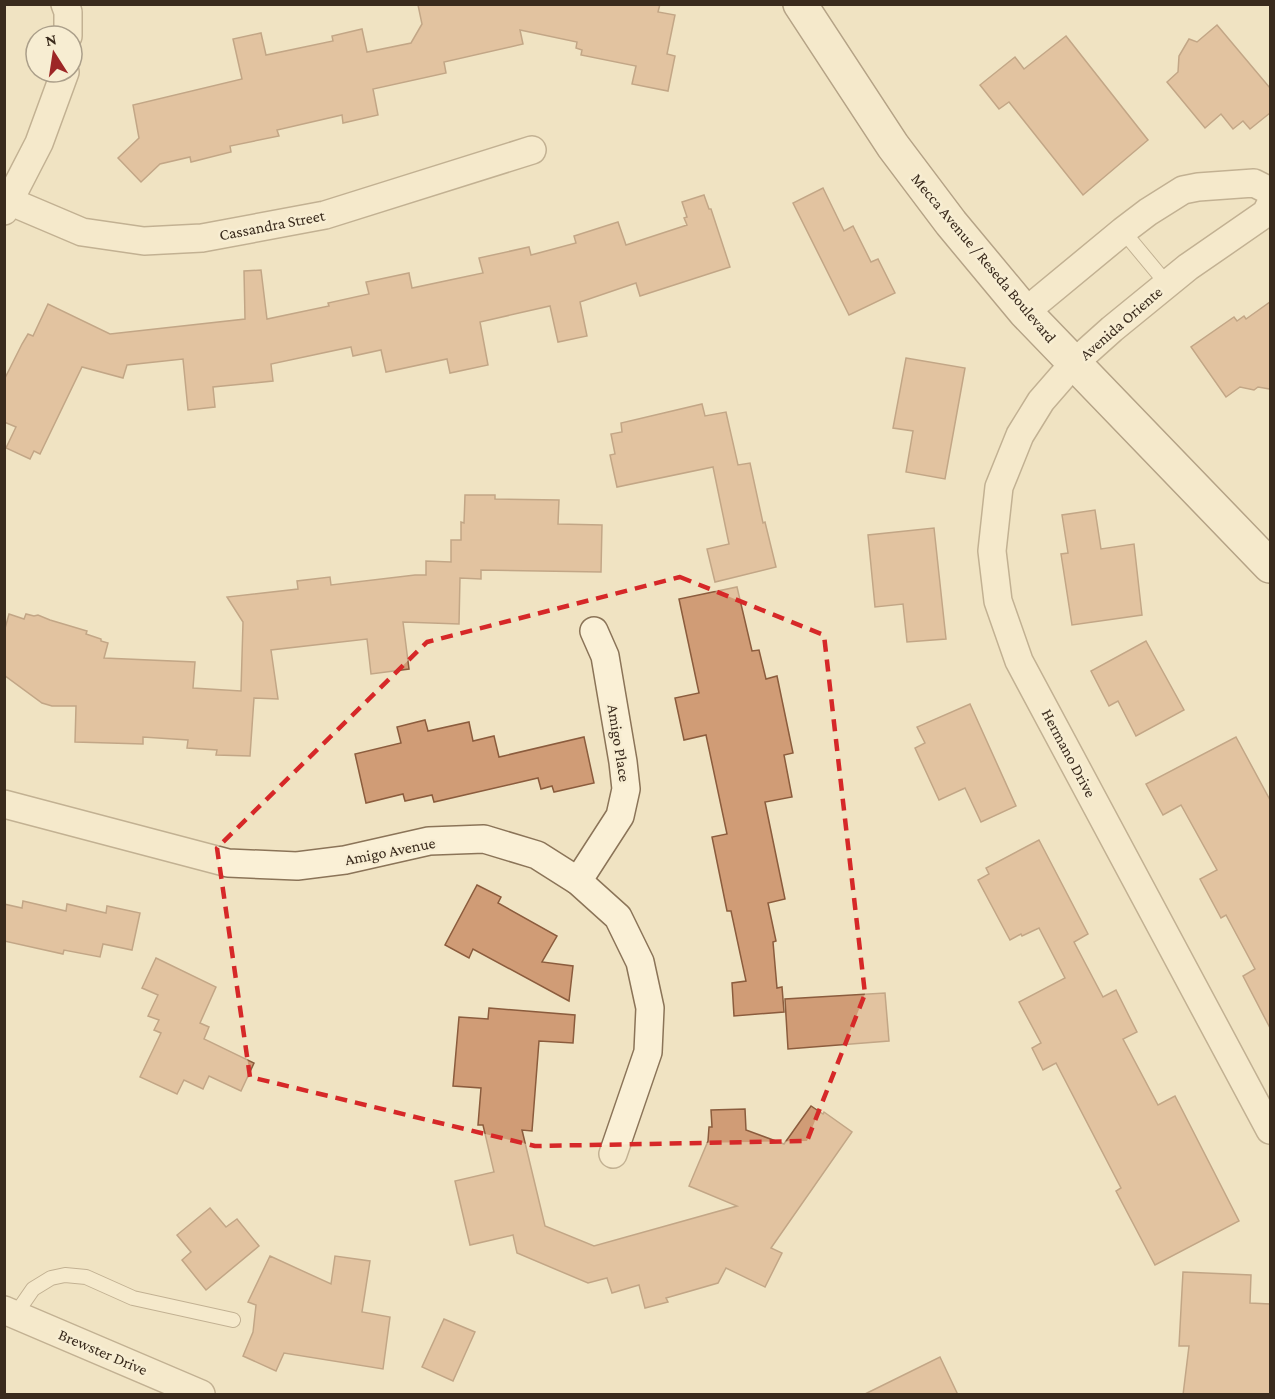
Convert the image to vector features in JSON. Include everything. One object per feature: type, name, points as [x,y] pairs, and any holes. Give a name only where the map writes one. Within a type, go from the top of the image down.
[{"type":"main road","name":"Mecca Avenue / Reseda Boulevard","points":[[800,4],[893,146],[951,223],[1025,312],[1270,567]]},
{"type":"street","points":[[65,4],[68,24]]},
{"type":"street","points":[[7,206],[39,143],[61,84]]},
{"type":"street","name":"Cassandra Street","points":[[7,206],[82,232],[144,241],[202,238],[324,215],[532,150]]},
{"type":"street","points":[[1025,312],[1123,231],[1148,212],[1184,190],[1254,183],[1270,192]]},
{"type":"street","name":"Avenida Oriente","points":[[1074,363],[1167,284],[1266,213],[1270,205]]},
{"type":"street","name":"Hermano Drive","points":[[1074,363],[1034,410],[1020,435],[999,488],[992,551],[998,601],[1019,661],[1270,1130]]},
{"type":"street","name":"Amigo Place","points":[[578,880],[620,816],[626,789],[605,656],[594,631]]},
{"type":"street","name":"Amigo Avenue","points":[[4,804],[228,863],[297,866],[345,860],[429,841],[484,838],[537,855],[578,880],[618,917],[640,962],[650,1008],[648,1052],[613,1154]]},
{"type":"street","name":"Brewster Drive","points":[[10,1312],[201,1395]]},
{"type":"lane","name":"Avenida Oriente","points":[[1123,231],[1167,284]]},
{"type":"lane","points":[[10,1312],[33,1289],[51,1278],[64,1275],[86,1277],[133,1298],[233,1320]]},
{"type":"highlighted area","points":[[680,577],[824,635],[865,994],[807,1141],[535,1146],[250,1077],[217,848],[427,642]]},
{"type":"building","points":[[660,4],[658,12],[675,15],[667,54],[675,56],[668,91],[632,84],[636,66],[581,55],[582,50],[576,48],[577,42],[520,30],[523,44],[444,62],[446,73],[373,89],[378,115],[343,123],[342,115],[277,130],[279,136],[230,146],[231,152],[191,162],[190,157],[160,164],[141,182],[118,158],[139,138],[133,105],[242,79],[233,39],[261,33],[266,55],[333,41],[332,36],[362,29],[367,52],[411,43],[422,24],[418,5]]},
{"type":"building","points":[[1217,25],[1270,88],[1270,113],[1250,129],[1243,121],[1233,129],[1221,114],[1205,128],[1167,82],[1178,72],[1179,56],[1189,39],[1197,42]]},
{"type":"building","points":[[1066,36],[1148,140],[1083,195],[1009,102],[999,109],[980,85],[1015,57],[1024,69]]},
{"type":"building","points":[[823,188],[844,231],[853,226],[871,262],[878,259],[895,293],[849,315],[793,203]]},
{"type":"building","points":[[704,195],[711,209],[730,267],[640,296],[636,283],[580,302],[587,336],[558,342],[550,306],[480,322],[488,365],[450,373],[447,359],[386,372],[381,350],[353,356],[351,347],[271,364],[273,381],[213,387],[215,407],[188,410],[183,359],[127,365],[123,378],[82,367],[40,454],[34,451],[30,459],[6,448],[16,427],[4,422],[4,380],[28,334],[33,336],[48,304],[110,334],[245,319],[244,271],[261,270],[267,319],[329,306],[328,303],[369,294],[366,282],[409,273],[412,288],[483,273],[479,258],[529,247],[531,255],[576,243],[574,236],[618,222],[626,245],[687,225],[682,202]]},
{"type":"building","points":[[1270,302],[1270,389],[1258,387],[1254,390],[1240,387],[1226,397],[1191,347],[1234,317],[1237,321],[1244,316],[1246,319]]},
{"type":"building","points":[[906,358],[965,368],[945,479],[906,472],[913,431],[893,428]]},
{"type":"building","points":[[702,404],[705,416],[726,412],[738,465],[750,463],[763,523],[765,522],[776,567],[715,582],[707,549],[729,544],[713,467],[617,487],[610,455],[615,454],[611,434],[622,432],[621,423]]},
{"type":"building","points":[[465,495],[495,495],[495,499],[559,500],[558,524],[602,525],[601,572],[481,570],[481,579],[460,578],[459,624],[403,622],[409,669],[371,674],[367,639],[271,650],[278,699],[254,698],[250,756],[216,755],[217,750],[187,748],[188,740],[143,737],[143,744],[75,742],[76,706],[52,706],[42,703],[4,675],[4,632],[9,614],[24,619],[26,614],[38,615],[87,631],[86,634],[108,643],[104,658],[195,662],[193,688],[241,691],[243,622],[227,597],[298,589],[297,581],[330,577],[331,585],[426,575],[426,561],[451,562],[451,540],[461,540]]},
{"type":"building","points":[[1095,510],[1101,549],[1134,544],[1142,615],[1072,625],[1061,554],[1068,553],[1062,515]]},
{"type":"building","points":[[934,528],[946,639],[907,642],[903,604],[875,607],[868,535]]},
{"type":"building","points":[[737,587],[752,651],[759,650],[766,679],[777,676],[793,753],[784,755],[792,797],[765,802],[785,899],[768,903],[776,941],[773,942],[777,988],[782,987],[784,1012],[734,1016],[732,983],[746,981],[731,911],[727,911],[712,837],[727,834],[706,735],[684,740],[675,698],[699,693],[679,599]]},
{"type":"building","points":[[1146,641],[1184,710],[1136,736],[1118,701],[1109,706],[1091,671]]},
{"type":"building","points":[[970,704],[1016,806],[981,822],[965,788],[939,800],[915,748],[925,743],[917,727]]},
{"type":"building","points":[[425,720],[428,731],[469,722],[473,741],[494,736],[499,757],[584,737],[594,783],[554,792],[552,786],[541,789],[538,778],[434,802],[432,795],[405,801],[403,794],[366,803],[355,754],[401,743],[397,727]]},
{"type":"building","points":[[1236,737],[1270,800],[1270,1028],[1243,976],[1255,969],[1226,915],[1221,918],[1200,879],[1217,870],[1181,805],[1163,815],[1146,784]]},
{"type":"building","points":[[1039,840],[1088,934],[1074,942],[1103,997],[1116,990],[1137,1032],[1123,1039],[1158,1105],[1175,1096],[1239,1221],[1155,1265],[1116,1191],[1121,1188],[1056,1063],[1043,1070],[1032,1048],[1041,1043],[1019,1002],[1065,978],[1039,928],[1010,940],[978,880],[989,874],[986,868]]},
{"type":"building","points":[[477,885],[501,897],[498,903],[557,936],[542,962],[573,966],[569,1001],[473,949],[469,958],[445,945]]},
{"type":"building","points":[[23,901],[66,911],[67,904],[106,913],[107,906],[140,913],[132,950],[103,944],[100,957],[64,950],[63,954],[4,941],[4,904],[22,908]]},
{"type":"building","points":[[156,958],[216,987],[200,1023],[209,1027],[204,1039],[254,1063],[241,1091],[209,1076],[203,1089],[184,1080],[177,1094],[140,1077],[161,1033],[154,1030],[159,1020],[148,1016],[158,995],[142,988]]},
{"type":"building","points":[[885,993],[889,1041],[788,1049],[785,999]]},
{"type":"building","points":[[489,1008],[575,1015],[573,1043],[539,1041],[532,1131],[522,1130],[545,1226],[594,1246],[737,1206],[689,1186],[708,1141],[709,1127],[712,1127],[711,1110],[745,1109],[746,1130],[784,1144],[811,1106],[823,1114],[824,1112],[852,1132],[771,1248],[782,1253],[765,1287],[726,1268],[718,1283],[666,1298],[668,1302],[645,1308],[639,1285],[612,1293],[607,1278],[588,1283],[517,1253],[513,1235],[470,1245],[455,1181],[494,1172],[483,1125],[478,1125],[481,1088],[453,1086],[459,1017],[488,1019]]},
{"type":"building","points":[[210,1208],[226,1227],[237,1219],[259,1246],[206,1290],[182,1260],[191,1252],[177,1235]]},
{"type":"building","points":[[270,1256],[331,1284],[335,1256],[370,1261],[362,1312],[390,1317],[383,1369],[284,1353],[276,1371],[243,1356],[253,1332],[256,1305],[248,1302]]},
{"type":"building","points":[[1183,1272],[1251,1275],[1250,1303],[1270,1304],[1270,1395],[1183,1395],[1189,1346],[1179,1346]]},
{"type":"building","points":[[444,1319],[475,1332],[453,1381],[422,1367]]},
{"type":"building","points":[[940,1357],[958,1395],[863,1395]]}]
